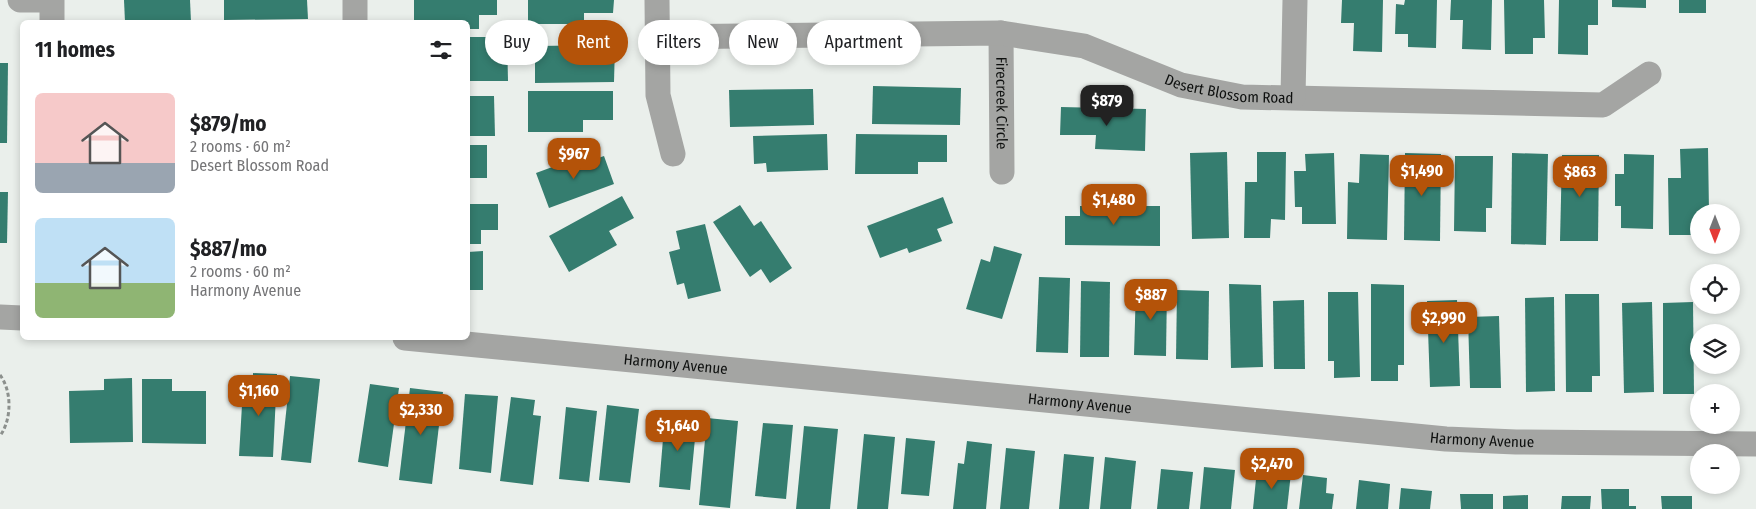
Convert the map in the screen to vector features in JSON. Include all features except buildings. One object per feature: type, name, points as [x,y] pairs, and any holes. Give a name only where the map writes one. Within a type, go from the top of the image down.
[{"type":"street","points":[[20,0],[52,0],[52,20]]},
{"type":"street","points":[[355,0],[355,20]]},
{"type":"street","points":[[657,0],[657,20]]},
{"type":"street","points":[[1293,98],[1295,0]]},
{"type":"street","name":"Desert Blossom Road","points":[[719,36],[1001,33],[1084,46],[1181,85],[1242,98],[1603,105],[1649,74]]},
{"type":"street","name":"Firecreek Circle","points":[[1001,33],[1002,172]]},
{"type":"street","points":[[657,65],[658,95],[673,154]]},
{"type":"street","points":[[0,317],[20,318]]},
{"type":"street","name":"Harmony Avenue","points":[[426,340],[1446,439],[1516,442],[1756,444]]},
{"type":"path","points":[[0,375],[8,396],[8,414],[0,436]]}]
